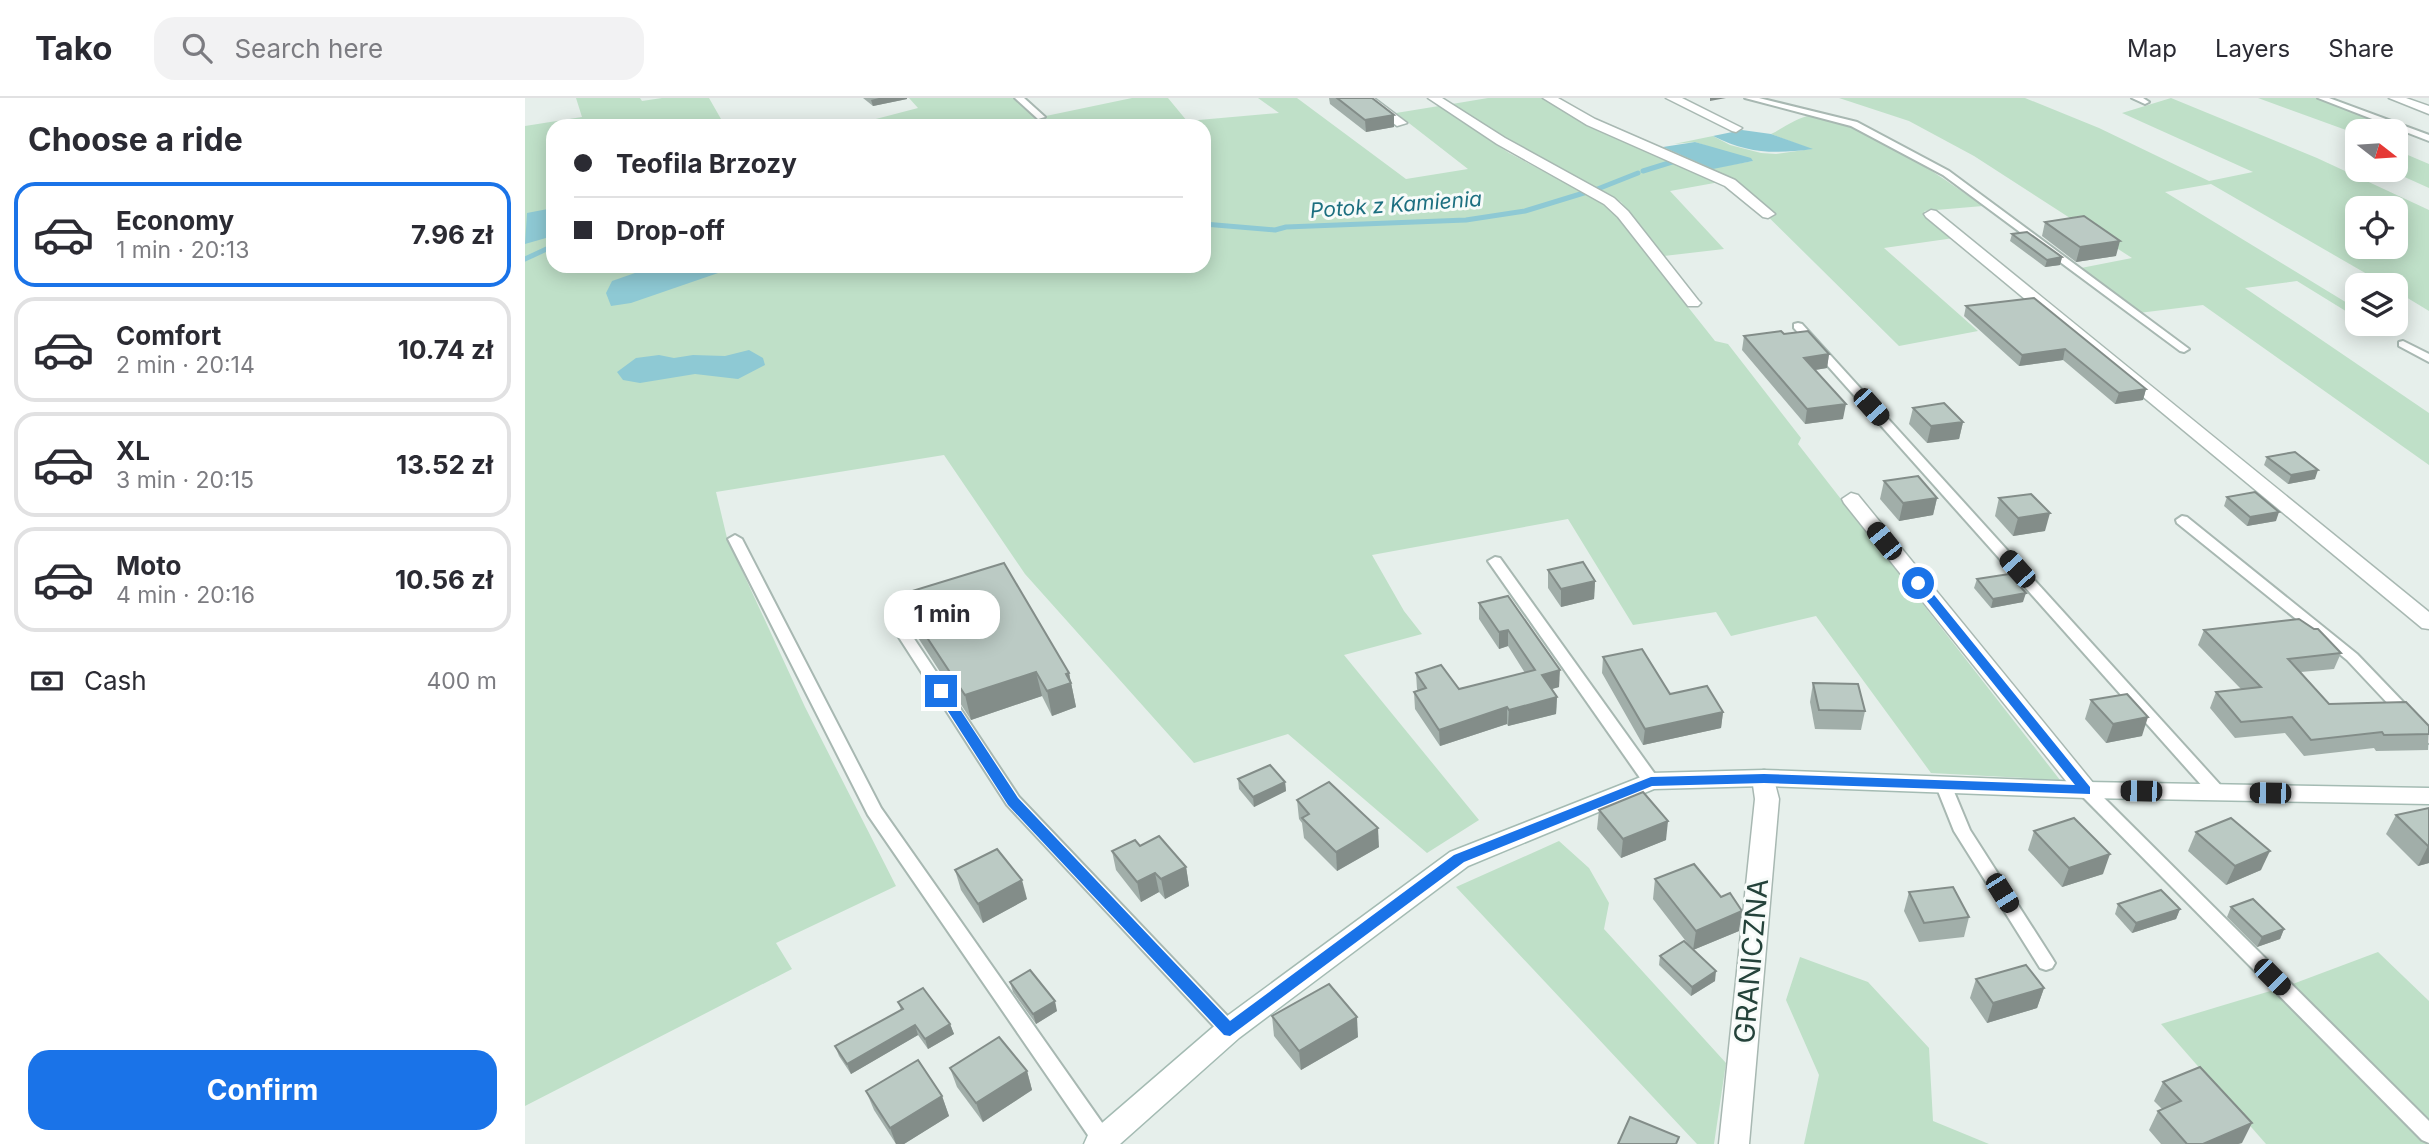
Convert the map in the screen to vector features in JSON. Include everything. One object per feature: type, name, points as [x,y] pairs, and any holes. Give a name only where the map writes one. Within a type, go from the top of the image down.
[{"type":"street","points":[[1366,98],[1401,123]]},
{"type":"street","points":[[1434,98],[1501,141],[1609,201],[1623,214],[1693,303]]},
{"type":"street","points":[[1549,98],[1591,122],[1730,183],[1768,214]]},
{"type":"street","points":[[1672,98],[1735,128]]},
{"type":"street","points":[[2395,98],[2429,110]]},
{"type":"street","points":[[1931,214],[2429,623]]},
{"type":"street","points":[[1851,499],[2086,790]]},
{"type":"street","points":[[1101,1142],[1230,1030],[1459,859],[1651,781],[1764,778],[2086,790],[2429,796]]},
{"type":"street","name":"GRANICZNA","points":[[1734,1144],[1767,799],[1764,778]]},
{"type":"lane","points":[[1019,98],[1041,117]]},
{"type":"lane","points":[[1749,98],[1854,124],[1946,173],[2184,349]]},
{"type":"lane","points":[[2322,98],[2429,138]]},
{"type":"lane","points":[[1798,326],[2218,793]]},
{"type":"lane","points":[[2403,344],[2429,359]]},
{"type":"lane","points":[[2182,520],[2352,657],[2429,738]]},
{"type":"lane","points":[[735,539],[874,811],[1101,1142]]},
{"type":"lane","points":[[1495,561],[1651,781]]},
{"type":"lane","points":[[898,625],[1013,802],[1230,1030]]},
{"type":"lane","points":[[1944,786],[1962,831],[2046,963]]},
{"type":"lane","points":[[2086,790],[2429,1134]]},
{"type":"green space","points":[[576,98],[640,98],[642,101],[662,98],[709,98],[721,119],[569,119],[582,117]]},
{"type":"green space","points":[[909,98],[1019,98],[1041,117],[1132,98],[1168,98],[1185,119],[876,119],[918,108]]},
{"type":"green space","points":[[1258,98],[1297,98],[1406,179],[1468,169],[1396,113],[1439,106],[1509,153],[1596,199],[1615,215],[1715,341],[1728,344],[1801,438],[1798,444],[2060,780],[1931,773],[1816,616],[1731,636],[1716,612],[1633,625],[1568,519],[1372,555],[1404,611],[1422,634],[1344,655],[1479,820],[1427,853],[1288,734],[1194,763],[1025,574],[944,455],[716,492],[727,538],[805,707],[896,886],[776,943],[792,969],[525,1106],[525,126],[546,123],[546,273],[1211,273],[1210,119],[1279,113]]},
{"type":"green space","points":[[1488,98],[1554,98],[1657,148],[1663,147],[1713,168],[1753,161],[1695,142],[1674,144],[1713,136],[1730,145],[1761,153],[1776,154],[1811,149],[1771,134],[1796,120],[1810,116],[1851,126],[1875,137],[1983,206],[1924,211],[1954,238],[1884,248],[1978,331],[1899,346],[1731,180],[1670,191],[1724,249],[1664,256],[1621,202],[1494,132],[1452,104]]},
{"type":"green space","points":[[1839,98],[2025,98],[2099,128],[2209,181],[2253,172],[2122,113],[2171,98],[2345,171],[2345,182],[2369,182],[2399,196],[2345,196],[2345,259],[2408,259],[2408,200],[2429,210],[2429,311],[2408,298],[2408,273],[2365,273],[2211,184],[2165,192],[2345,302],[2345,311],[2297,281],[2245,288],[2429,413],[2429,465],[2203,305],[2139,313],[2081,268],[2132,258],[1974,156],[1909,121]]},
{"type":"green space","points":[[2258,98],[2317,98],[2372,119],[2345,119],[2345,130]]},
{"type":"green space","points":[[2408,155],[2429,164],[2429,188],[2408,179]]},
{"type":"green space","points":[[1559,841],[1589,868],[1609,903],[1604,929],[1726,1063],[1714,1144],[1697,1144],[1456,887]]},
{"type":"green space","points":[[2378,952],[2429,1001],[2429,1124],[2290,985]]},
{"type":"green space","points":[[1800,957],[1868,982],[1929,1048],[1933,1121],[1989,1144],[1804,1144],[1819,1075],[1786,1000]]},
{"type":"green space","points":[[2277,989],[2429,1144],[2266,1144],[2161,1024]]},
{"type":"water","points":[[1742,130],[1771,134],[1813,149],[1762,151],[1738,146],[1713,136]]},
{"type":"water","points":[[1695,142],[1751,158],[1753,161],[1713,169],[1663,147]]},
{"type":"water","points":[[546,209],[546,238],[525,244],[527,213]]},
{"type":"water","points":[[635,273],[718,273],[631,303],[611,306],[606,293],[612,281]]},
{"type":"water","points":[[749,350],[763,358],[765,365],[738,379],[695,374],[640,383],[623,380],[617,372],[636,358],[659,355],[674,358],[693,355],[725,356]]},
{"type":"building","points":[[1337,98],[1372,98],[1394,115],[1365,120]]},
{"type":"building","points":[[2084,216],[2120,241],[2080,247],[2045,222]]},
{"type":"building","points":[[2027,232],[2062,257],[2047,260],[2012,234]]},
{"type":"building","points":[[2034,298],[2146,389],[2119,393],[2065,349],[2022,355],[1966,306]]},
{"type":"building","points":[[1781,331],[1784,334],[1808,331],[1829,354],[1804,358],[1846,404],[1807,409],[1744,336]]},
{"type":"building","points":[[1944,403],[1963,422],[1931,426],[1913,408]]},
{"type":"building","points":[[2295,452],[2318,470],[2291,475],[2267,457]]},
{"type":"building","points":[[1918,476],[1937,498],[1903,503],[1884,481]]},
{"type":"building","points":[[2255,492],[2279,512],[2250,517],[2227,497]]},
{"type":"building","points":[[2031,494],[2050,513],[2018,518],[1999,498]]},
{"type":"building","points":[[1583,562],[1595,581],[1561,589],[1548,570]]},
{"type":"building","points":[[1004,563],[1069,673],[1066,674],[1071,683],[1047,691],[1036,672],[965,695],[899,595]]},
{"type":"building","points":[[2009,574],[2026,593],[1993,599],[1977,579]]},
{"type":"building","points":[[1508,596],[1560,670],[1542,675],[1557,697],[1509,710],[1507,707],[1439,730],[1414,692],[1426,688],[1416,673],[1441,665],[1459,689],[1535,670],[1508,630],[1499,632],[1479,603]]},
{"type":"building","points":[[2299,619],[2318,629],[2341,653],[2288,659],[2329,704],[2406,702],[2429,726],[2429,734],[2384,735],[2382,732],[2311,740],[2292,717],[2241,722],[2216,692],[2261,687],[2204,630]]},
{"type":"building","points":[[1642,649],[1670,694],[1707,686],[1723,712],[1645,729],[1603,657]]},
{"type":"building","points":[[1813,683],[1858,684],[1865,711],[1819,710]]},
{"type":"building","points":[[2127,694],[2148,717],[2113,724],[2091,700]]},
{"type":"building","points":[[1270,765],[1285,782],[1253,797],[1238,779]]},
{"type":"building","points":[[1329,782],[1378,828],[1336,852],[1302,818],[1309,814],[1297,800]]},
{"type":"building","points":[[1643,792],[1668,821],[1623,839],[1599,810]]},
{"type":"building","points":[[2429,808],[2429,846],[2428,846],[2396,815]]},
{"type":"building","points":[[2074,818],[2110,854],[2069,868],[2034,831]]},
{"type":"building","points":[[2231,818],[2270,851],[2235,866],[2196,832]]},
{"type":"building","points":[[1159,836],[1186,867],[1161,879],[1155,873],[1137,882],[1112,851],[1135,840],[1140,846]]},
{"type":"building","points":[[997,849],[1022,880],[978,904],[955,870]]},
{"type":"building","points":[[1694,864],[1721,897],[1730,893],[1742,911],[1696,931],[1655,879]]},
{"type":"building","points":[[1953,887],[1969,917],[1924,923],[1909,892]]},
{"type":"building","points":[[2161,890],[2180,909],[2136,923],[2118,904]]},
{"type":"building","points":[[2253,899],[2284,929],[2262,937],[2231,907]]},
{"type":"building","points":[[1684,941],[1716,971],[1692,987],[1660,956]]},
{"type":"building","points":[[2026,965],[2044,988],[1993,1003],[1976,979]]},
{"type":"building","points":[[1030,970],[1055,1001],[1033,1014],[1010,982]]},
{"type":"building","points":[[1329,984],[1357,1017],[1299,1051],[1272,1016]]},
{"type":"building","points":[[923,988],[950,1024],[925,1039],[915,1025],[847,1064],[835,1046],[903,1009],[898,1002]]},
{"type":"building","points":[[999,1037],[1027,1071],[976,1103],[950,1068]]},
{"type":"building","points":[[918,1060],[942,1096],[890,1128],[866,1091]]},
{"type":"building","points":[[2200,1067],[2252,1123],[2203,1144],[2187,1144],[2158,1111],[2181,1101],[2163,1082]]},
{"type":"building","points":[[1630,1117],[1679,1137],[1676,1144],[1618,1144]]},
{"type":"waterway","name":"Potok z Kamienia","points":[[1643,171],[1672,162]]},
{"type":"waterway","name":"Potok z Kamienia","points":[[1595,190],[1638,173]]},
{"type":"waterway","name":"Potok z Kamienia","points":[[1211,225],[1275,230],[1286,227],[1466,220],[1525,211],[1587,192]]},
{"type":"waterway","name":"Potok z Kamienia","points":[[525,259],[546,249]]},
{"type":"route","points":[[941,691],[1013,802],[1230,1030],[1459,859],[1651,781],[1764,778],[2086,790],[1918,583]]}]
